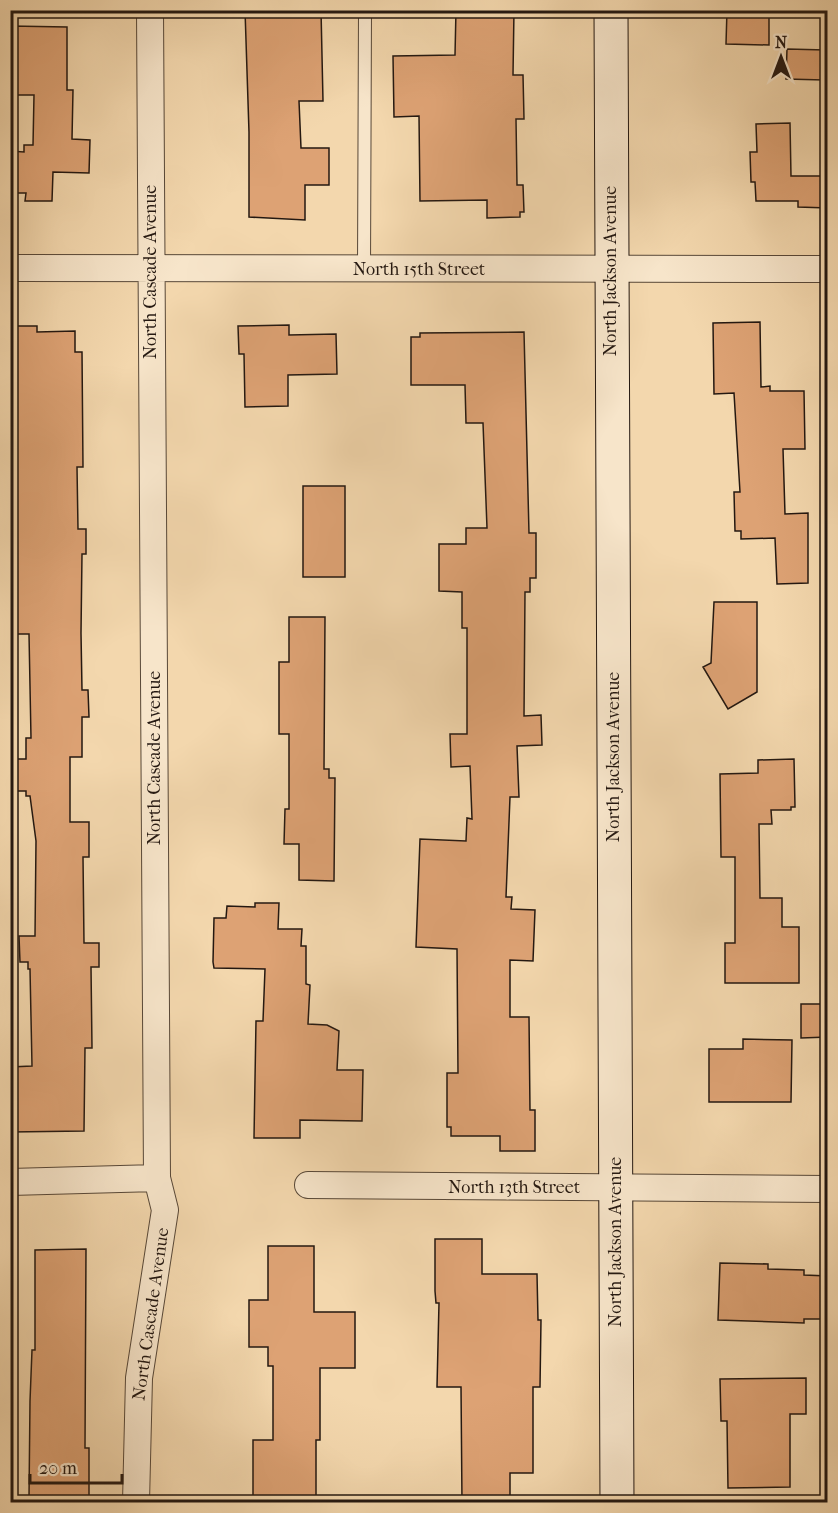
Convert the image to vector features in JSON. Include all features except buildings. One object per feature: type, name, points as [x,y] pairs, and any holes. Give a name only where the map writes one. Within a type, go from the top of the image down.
[{"type":"main road","name":"North Jackson Avenue","points":[[611,10],[610,269],[617,1503]]},
{"type":"street","name":"North Cascade Avenue","points":[[136,1503],[139,1378],[165,1210],[157,1178],[150,10]]},
{"type":"street","name":"North 15th Street","points":[[10,268],[828,269]]},
{"type":"street","points":[[10,1182],[157,1178]]},
{"type":"street","name":"North 13th Street","points":[[308,1185],[828,1189]]},
{"type":"lane","points":[[364,269],[365,10]]}]
